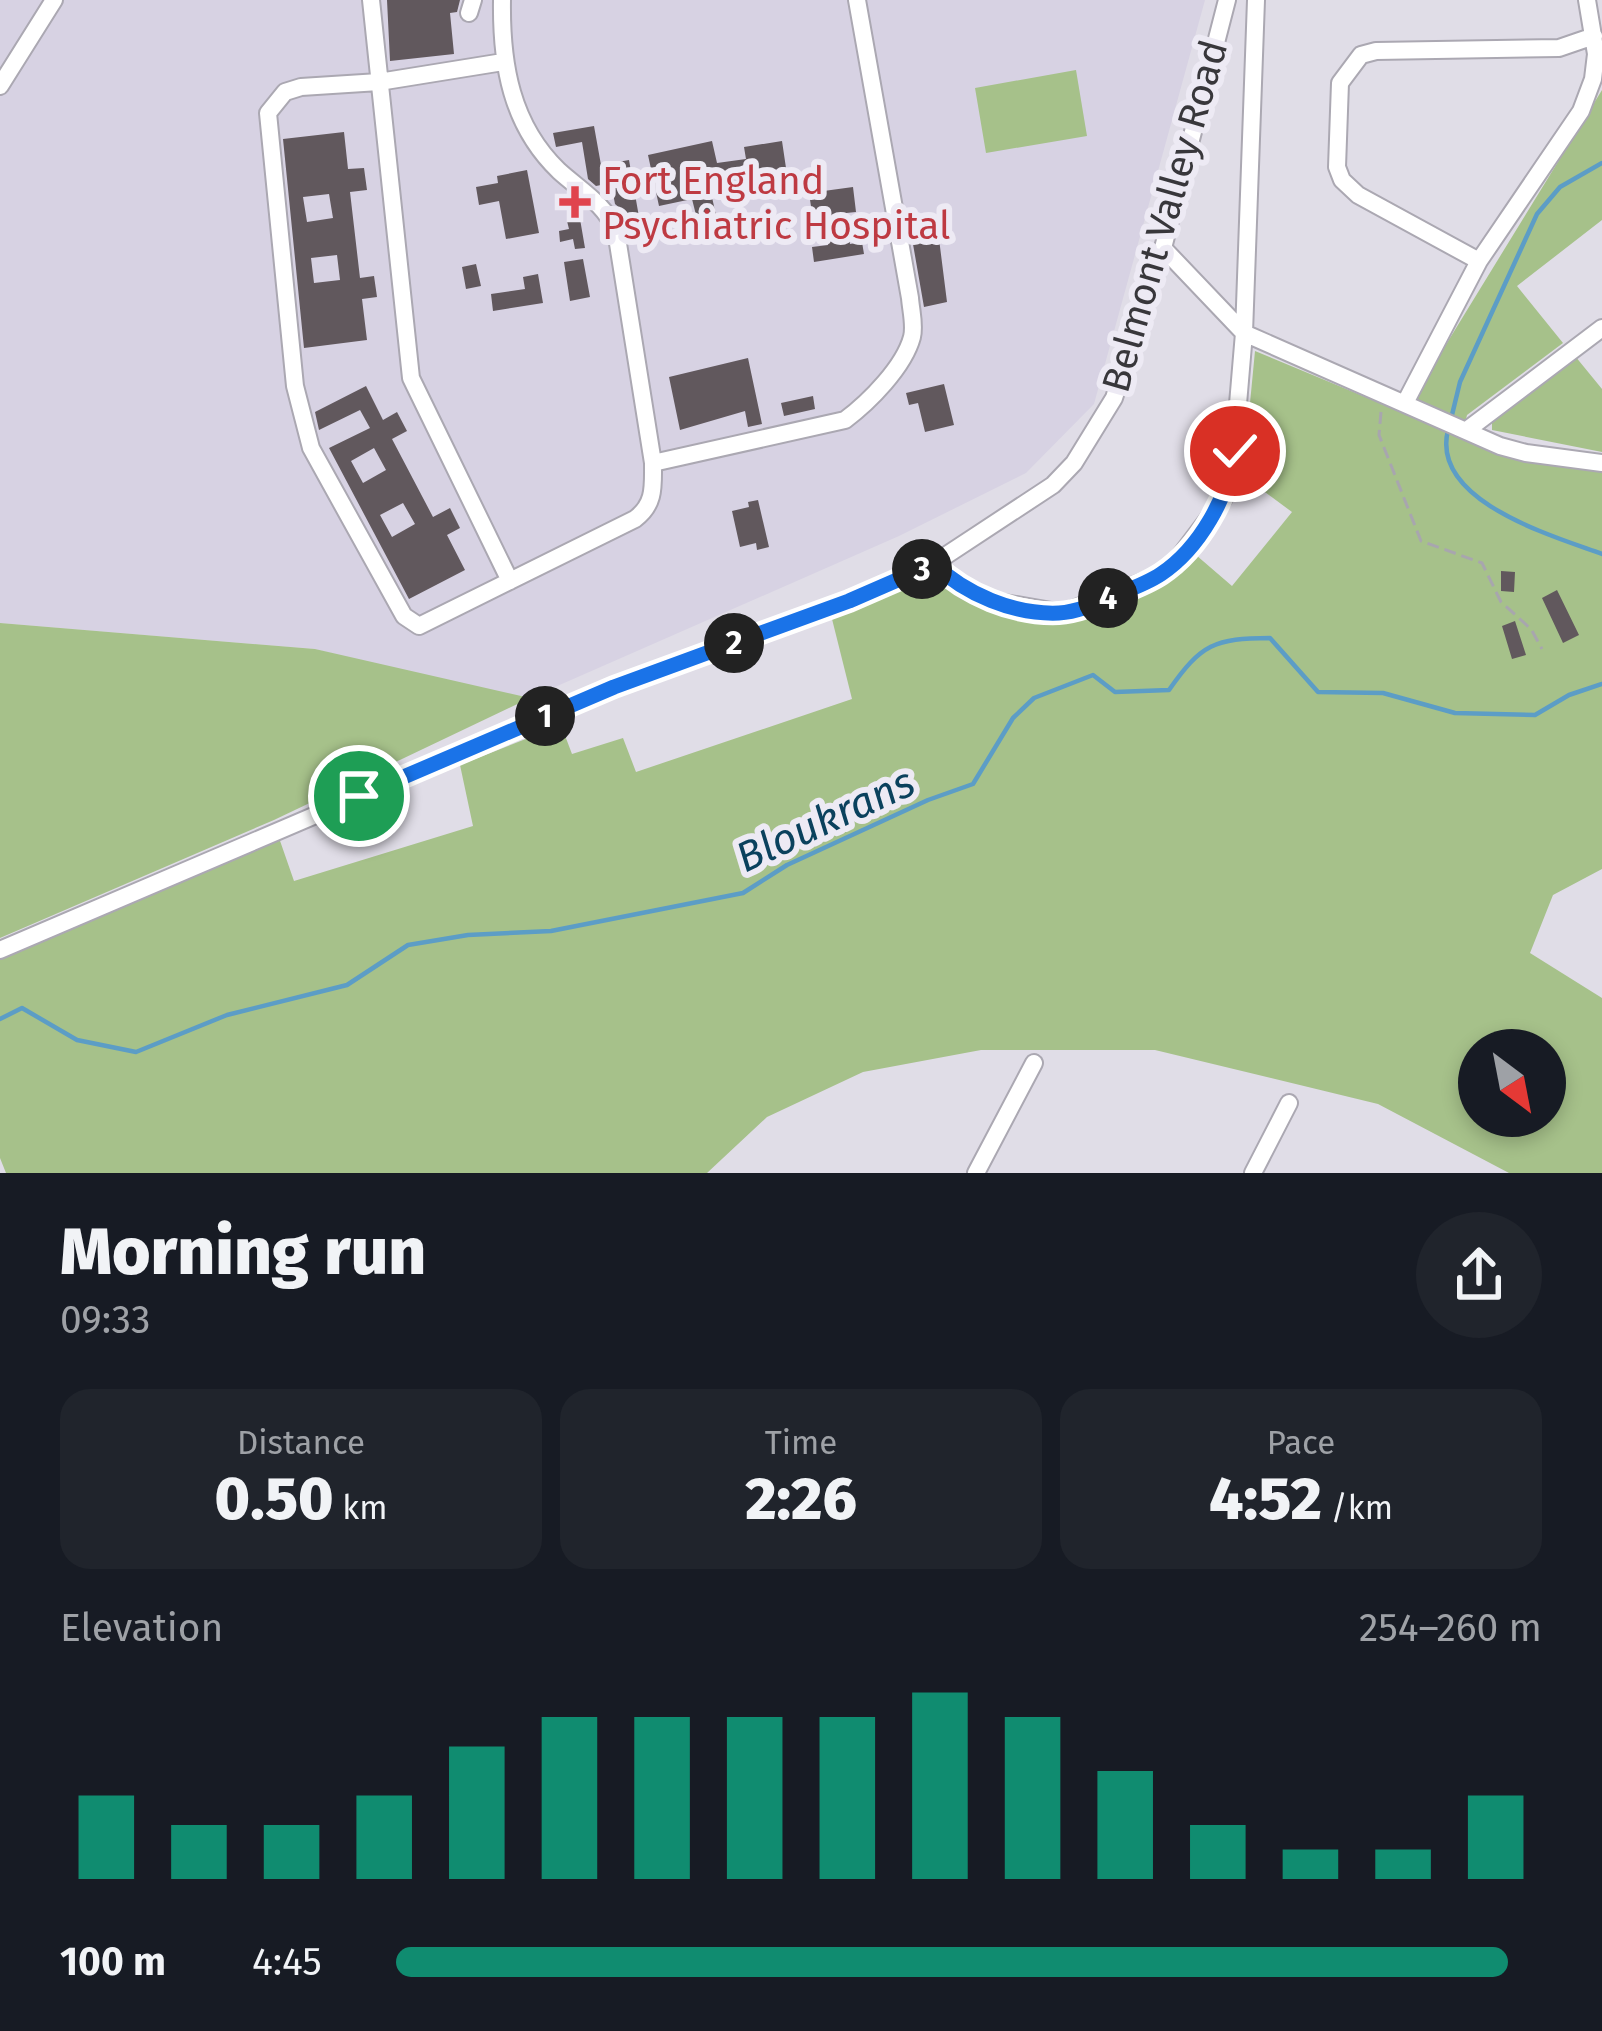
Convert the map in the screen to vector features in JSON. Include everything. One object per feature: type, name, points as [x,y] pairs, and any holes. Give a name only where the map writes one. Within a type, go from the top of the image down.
[{"type":"street","points":[[0,86],[55,0]]},
{"type":"street","points":[[371,0],[411,378],[510,581]]},
{"type":"street","points":[[502,0],[503,62],[531,140],[603,208],[616,232],[653,463],[653,493],[645,512],[431,623],[410,623],[303,427],[268,113],[285,92],[302,87],[379,82],[503,62]]},
{"type":"street","points":[[653,463],[845,420],[908,348],[913,332],[910,298],[857,0]]},
{"type":"street","name":"Belmont Valley Road","points":[[0,950],[614,687],[849,601],[934,564],[1054,485],[1074,463],[1114,398],[1163,248],[1227,0]]},
{"type":"street","points":[[934,564],[965,590],[1041,613],[1063,614],[1160,575],[1197,536],[1228,487],[1244,333],[1256,0]]},
{"type":"street","points":[[1406,401],[1479,261],[1581,110],[1593,80],[1594,36],[1587,0]]},
{"type":"street","points":[[1479,261],[1358,195],[1342,180],[1336,167],[1340,83],[1361,56],[1376,51],[1559,48],[1594,36]]},
{"type":"street","points":[[1163,248],[1244,333],[1526,453],[1602,463]]},
{"type":"street","points":[[1458,425],[1602,328]]},
{"type":"street","points":[[976,1173],[1034,1063]]},
{"type":"street","points":[[1253,1173],[1289,1103]]},
{"type":"path","points":[[1384,392],[1379,435],[1421,542],[1482,563],[1502,602],[1531,628],[1542,649]]},
{"type":"shaded area","name":"Fort England Psychiatric Hospital","points":[[0,0],[1205,0],[1094,404],[1026,473],[899,536],[530,698],[315,649],[0,623]]},
{"type":"green space","points":[[1076,70],[1087,136],[986,153],[975,88]]},
{"type":"green space","points":[[1602,90],[1602,220],[1517,286],[1563,343],[1467,415],[1462,436],[1602,468],[1602,869],[1553,895],[1530,953],[1602,998],[1602,1173],[1509,1173],[1378,1104],[1155,1050],[981,1050],[863,1072],[767,1117],[707,1173],[6,1173],[0,1158],[0,956],[278,835],[294,881],[473,826],[460,765],[561,725],[572,754],[623,738],[636,772],[852,699],[832,619],[926,575],[962,597],[1054,624],[1156,589],[1196,555],[1232,586],[1292,512],[1243,476],[1255,351],[1404,413]]},
{"type":"green space","points":[[1575,356],[1602,389],[1602,452],[1492,430],[1492,418]]},
{"type":"green space","points":[[0,623],[315,649],[530,698],[274,820],[0,938]]},
{"type":"building","points":[[387,0],[460,0],[457,12],[450,13],[454,54],[390,61]]},
{"type":"building","points":[[594,126],[601,165],[629,160],[639,217],[647,215],[649,230],[629,233],[611,183],[596,186],[588,179],[582,142],[556,147],[553,133]]},
{"type":"building","points":[[344,132],[348,169],[364,168],[367,190],[350,192],[360,278],[374,276],[377,297],[362,299],[367,340],[304,348],[283,139]],"holes":[[[329,194],[333,218],[307,222],[303,197]],[[337,255],[340,280],[314,283],[311,258]]]},
{"type":"building","points":[[712,141],[717,163],[746,159],[744,147],[782,141],[786,168],[723,178],[726,190],[711,193],[716,215],[697,219],[692,199],[659,206],[648,155]]},
{"type":"building","points":[[527,170],[539,233],[506,239],[499,201],[479,205],[476,187],[498,183],[497,176]]},
{"type":"building","points":[[853,187],[856,212],[846,213],[850,244],[862,242],[864,254],[814,262],[812,247],[828,245],[823,211],[812,213],[809,193]]},
{"type":"building","points":[[580,219],[585,248],[575,249],[573,239],[560,242],[559,231],[569,229],[567,221]]},
{"type":"building","points":[[937,223],[947,302],[924,307],[910,227]]},
{"type":"building","points":[[583,259],[590,297],[570,301],[564,262]]},
{"type":"building","points":[[476,264],[481,286],[466,289],[462,267]]},
{"type":"building","points":[[538,274],[543,303],[493,311],[491,294],[525,289],[523,277]]},
{"type":"building","points":[[748,358],[762,424],[748,427],[745,411],[680,430],[669,377]]},
{"type":"building","points":[[944,384],[954,425],[925,432],[918,403],[909,405],[906,393]]},
{"type":"building","points":[[366,386],[383,420],[397,412],[407,431],[392,439],[433,517],[450,508],[460,528],[447,535],[465,570],[409,599],[329,448],[370,428],[360,410],[319,430],[315,412]],"holes":[[[374,448],[386,470],[363,483],[351,461]],[[403,503],[415,524],[392,537],[380,515]]]},
{"type":"building","points":[[813,396],[815,409],[784,416],[781,403]]},
{"type":"building","points":[[758,500],[769,547],[757,550],[756,543],[740,547],[732,511]]},
{"type":"building","points":[[1501,571],[1515,572],[1514,592],[1501,591]]},
{"type":"building","points":[[1557,590],[1579,635],[1563,643],[1542,598]]},
{"type":"building","points":[[1515,621],[1526,655],[1512,659],[1502,626]]},
{"type":"waterway","name":"Bloukrans","points":[[1451,419],[1460,382],[1537,214],[1560,187],[1602,163]]},
{"type":"waterway","name":"Bloukrans","points":[[1448,430],[1447,455],[1458,477],[1476,496],[1527,526],[1602,554]]},
{"type":"waterway","name":"Bloukrans","points":[[0,1019],[22,1008],[77,1040],[136,1052],[227,1015],[347,985],[408,945],[468,935],[551,931],[743,893],[787,865],[973,784],[1013,718],[1034,698],[1093,675],[1115,692],[1169,690],[1191,662],[1222,642],[1270,638],[1318,692],[1383,693],[1455,713],[1535,715],[1569,695],[1602,684]]},
{"type":"place","name":"Fort England Psychiatric Hospital","points":[[575,202]]},
{"type":"route","points":[[359,796],[614,687],[849,601],[934,564],[965,590],[993,601],[1041,613],[1063,614],[1088,606],[1136,587],[1174,564],[1224,498],[1235,451]]}]
